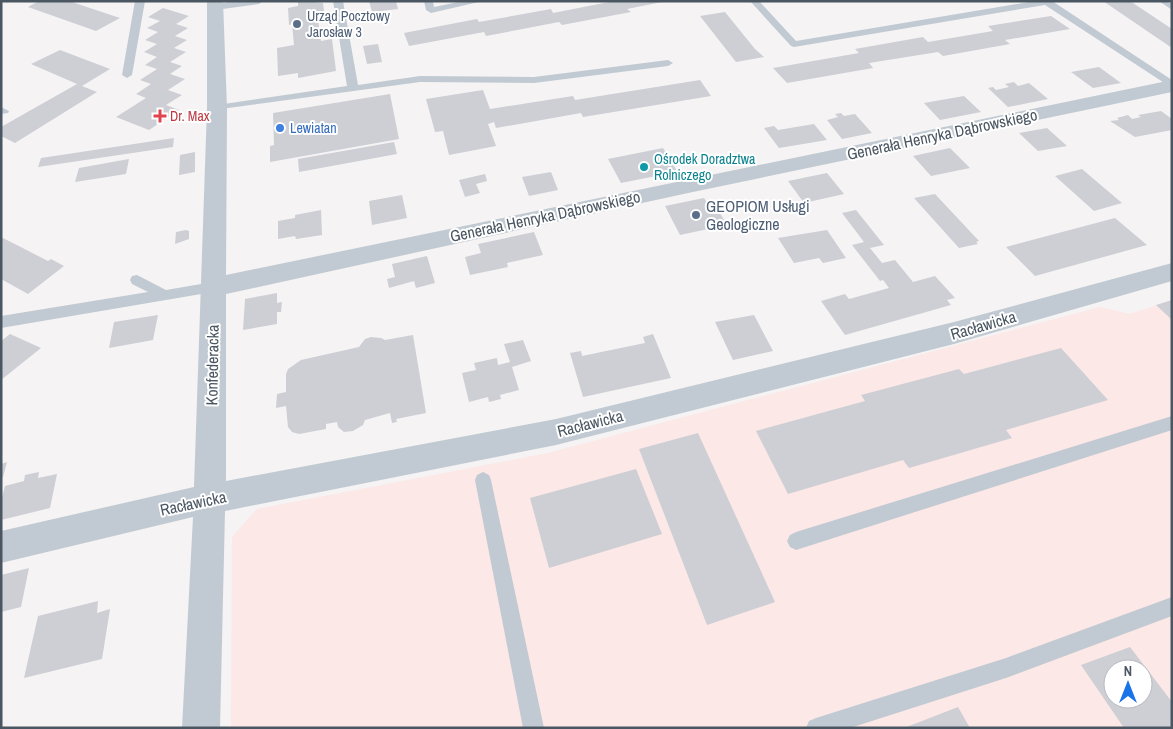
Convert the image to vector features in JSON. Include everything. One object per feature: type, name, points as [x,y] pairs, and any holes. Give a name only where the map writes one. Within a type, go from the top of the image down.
[{"type":"street","name":"Konfederacka","points":[[201,728],[209,498],[217,108],[215,4]]},
{"type":"street","name":"Generała Henryka Dąbrowskiego","points":[[213,286],[1172,86]]},
{"type":"street","name":"Racławicka","points":[[1,547],[209,498],[556,432],[954,333],[1172,272]]},
{"type":"lane","points":[[127,75],[140,1]]},
{"type":"lane","points":[[215,4],[259,1]]},
{"type":"lane","points":[[338,1],[353,88]]},
{"type":"lane","points":[[428,1],[432,10],[479,1]]},
{"type":"lane","points":[[754,1],[794,44],[1047,2],[1172,86]]},
{"type":"lane","points":[[1163,1],[1172,6]]},
{"type":"lane","points":[[217,108],[420,79],[534,80],[668,63]]},
{"type":"lane","points":[[137,280],[164,295]]},
{"type":"lane","points":[[1,322],[213,286]]},
{"type":"lane","points":[[796,542],[1172,423]]},
{"type":"lane","points":[[483,480],[534,728]]},
{"type":"lane","points":[[816,728],[1006,668],[1172,606]]},
{"type":"shaded area","points":[[1172,300],[1172,728],[231,728],[232,537],[257,509],[548,453],[1100,307],[1130,314]]},
{"type":"building","points":[[39,1],[69,1],[120,18],[96,31],[28,7]]},
{"type":"building","points":[[369,1],[396,1],[398,9],[372,12]]},
{"type":"building","points":[[614,1],[662,2],[627,9],[631,12],[562,25],[559,22],[486,36],[484,32],[409,46],[404,33],[477,19],[479,22],[551,9],[553,13]]},
{"type":"building","points":[[1103,1],[1130,1],[1172,29],[1172,48]]},
{"type":"building","points":[[298,2],[323,3],[325,19],[318,20],[321,41],[332,39],[336,71],[298,78],[298,73],[278,76],[277,48],[294,45],[292,24],[289,25],[288,8],[298,6]]},
{"type":"building","points":[[163,8],[189,16],[176,24],[188,28],[175,36],[187,40],[174,48],[186,52],[170,62],[182,66],[170,74],[185,79],[168,90],[182,95],[166,105],[179,110],[149,130],[116,117],[146,98],[136,94],[151,84],[140,80],[157,69],[145,65],[157,57],[144,52],[157,44],[145,40],[158,32],[147,28],[160,21],[148,17]]},
{"type":"building","points":[[725,12],[755,49],[764,57],[736,62],[700,16]]},
{"type":"building","points":[[1051,16],[1070,29],[1005,40],[1010,44],[943,56],[938,52],[869,63],[873,68],[787,83],[773,68],[859,53],[855,49],[923,37],[928,42],[993,31],[988,26]]},
{"type":"building","points":[[378,44],[382,62],[367,64],[363,46]]},
{"type":"building","points":[[60,50],[110,69],[82,86],[97,92],[15,143],[1,136],[1,127],[77,84],[31,64]]},
{"type":"building","points":[[1099,67],[1121,83],[1093,88],[1071,72]]},
{"type":"building","points":[[700,80],[711,96],[583,117],[581,113],[496,128],[494,122],[488,124],[496,146],[449,155],[443,131],[435,132],[426,99],[483,90],[490,109],[573,96],[575,100]]},
{"type":"building","points":[[1014,82],[1018,86],[1029,83],[1048,99],[1008,107],[988,88],[993,87],[996,90],[1009,87],[1005,84]]},
{"type":"building","points":[[390,94],[399,139],[270,162],[270,146],[274,145],[273,113]]},
{"type":"building","points":[[964,96],[981,112],[940,120],[924,103]]},
{"type":"building","points":[[1161,111],[1172,119],[1172,130],[1135,137],[1110,121],[1119,120],[1117,118],[1128,115],[1132,119],[1141,117],[1138,115]]},
{"type":"building","points":[[841,113],[844,116],[855,114],[872,133],[842,139],[827,120],[838,117],[835,114]]},
{"type":"building","points":[[814,124],[827,140],[779,148],[764,128],[774,126],[778,130]]},
{"type":"building","points":[[1047,128],[1067,146],[1038,151],[1019,133]]},
{"type":"building","points":[[174,138],[173,147],[38,167],[41,158]]},
{"type":"building","points":[[394,142],[397,154],[299,172],[298,159]]},
{"type":"building","name":"Ośrodek Doradztwa Rolniczego","points":[[663,148],[680,176],[659,181],[656,176],[621,183],[608,159]]},
{"type":"building","points":[[950,148],[970,168],[931,176],[913,156]]},
{"type":"building","points":[[195,152],[195,172],[179,175],[180,155]]},
{"type":"building","points":[[129,159],[126,174],[75,182],[79,168]]},
{"type":"building","points":[[1082,169],[1122,203],[1094,211],[1055,176]]},
{"type":"building","points":[[551,172],[558,190],[529,196],[522,177]]},
{"type":"building","points":[[827,173],[844,194],[804,203],[788,181]]},
{"type":"building","points":[[485,174],[487,181],[476,184],[480,193],[465,197],[459,180]]},
{"type":"building","points":[[935,194],[979,241],[976,242],[978,244],[959,248],[914,198]]},
{"type":"building","points":[[402,195],[407,218],[372,225],[369,201]]},
{"type":"building","name":"GEOPIOM Usługi Geologiczne","points":[[704,198],[708,204],[714,203],[727,225],[680,235],[665,206]]},
{"type":"building","points":[[321,210],[322,235],[296,239],[295,236],[278,239],[278,221],[295,218],[295,215]]},
{"type":"building","points":[[856,210],[884,245],[870,248],[882,263],[895,260],[913,282],[935,276],[955,298],[947,300],[951,305],[845,335],[821,301],[845,294],[849,299],[889,288],[883,280],[880,281],[852,245],[864,242],[842,213]]},
{"type":"building","points":[[1115,218],[1147,245],[1035,276],[1006,247]]},
{"type":"building","points":[[827,230],[846,258],[823,263],[819,258],[794,263],[778,238]]},
{"type":"building","points":[[189,231],[189,239],[175,244],[176,232]]},
{"type":"building","points":[[534,232],[543,255],[507,263],[508,267],[470,275],[465,257],[481,253],[478,244]]},
{"type":"building","points":[[1,237],[48,261],[51,259],[64,266],[28,294],[1,279]]},
{"type":"building","points":[[427,256],[435,283],[416,288],[414,281],[389,288],[387,279],[395,277],[392,264]]},
{"type":"building","points":[[277,293],[277,303],[282,302],[281,312],[277,312],[277,324],[243,330],[245,299]]},
{"type":"building","points":[[1172,300],[1172,320],[1156,305]]},
{"type":"building","points":[[158,315],[153,340],[109,348],[114,322]]},
{"type":"building","points":[[754,315],[773,351],[733,360],[715,322]]},
{"type":"building","points":[[10,334],[41,348],[1,380],[1,341]]},
{"type":"building","points":[[653,334],[671,378],[583,397],[570,353],[581,351],[582,356],[645,343],[643,337]]},
{"type":"building","points":[[413,335],[426,413],[396,419],[397,422],[392,423],[390,413],[365,420],[363,425],[353,431],[344,432],[338,427],[337,422],[326,424],[326,429],[299,434],[292,432],[288,427],[286,406],[276,408],[277,394],[286,392],[286,374],[288,369],[301,360],[359,347],[365,339],[371,337],[385,340]]},
{"type":"building","points":[[523,340],[531,361],[512,367],[519,390],[500,395],[501,399],[489,402],[488,397],[469,402],[462,373],[476,370],[474,363],[497,358],[498,365],[510,362],[504,344]]},
{"type":"building","points":[[1061,348],[1108,400],[1006,430],[1012,438],[909,468],[903,460],[788,494],[756,431],[865,401],[861,395],[959,369],[964,374]]},
{"type":"building","points":[[698,433],[775,602],[707,625],[639,449]]},
{"type":"building","points":[[7,462],[3,477],[1,477],[1,464]]},
{"type":"building","points":[[636,469],[662,534],[549,568],[530,498]]},
{"type":"building","points":[[39,472],[38,478],[57,474],[50,508],[1,520],[1,501],[5,486],[24,481],[25,475]]},
{"type":"building","points":[[29,568],[21,607],[1,612],[1,575]]},
{"type":"building","points":[[98,601],[97,613],[110,609],[102,659],[24,678],[38,616]]},
{"type":"building","points":[[1130,647],[1139,659],[1103,659],[1103,697],[1081,665]]},
{"type":"building","points":[[1153,677],[1172,702],[1172,728],[1124,728],[1111,709],[1153,709]]},
{"type":"building","points":[[958,707],[970,728],[904,728]]},
{"type":"place","name":"Urząd Pocztowy Jarosław 3","points":[[297,24]]},
{"type":"place","name":"Dr. Max","points":[[160,116]]},
{"type":"place","name":"Lewiatan","points":[[280,128]]},
{"type":"place","name":"Ośrodek Doradztwa Rolniczego","points":[[644,167]]},
{"type":"place","name":"GEOPIOM Usługi Geologiczne","points":[[696,215]]}]
